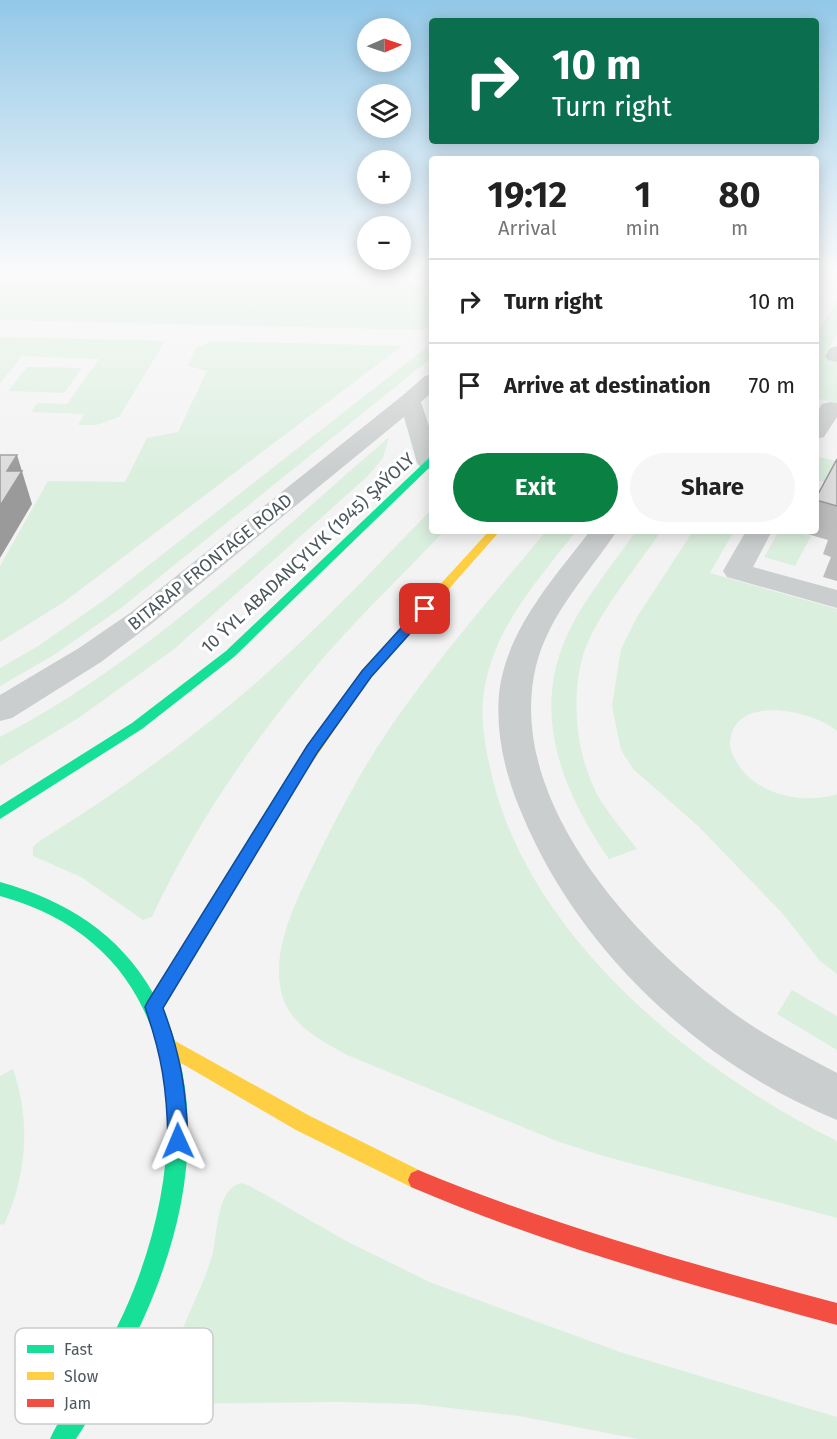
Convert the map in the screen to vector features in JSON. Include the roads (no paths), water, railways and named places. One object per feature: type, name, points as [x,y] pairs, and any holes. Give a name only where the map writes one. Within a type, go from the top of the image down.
[{"type":"main road","name":"10 ÝYL ABADANÇYLYK (1945) ŞAÝOLY","points":[[0,813],[137,726],[197,681],[270,618],[429,463]]},
{"type":"main road","points":[[154,1007],[312,749],[366,674],[492,534]]},
{"type":"main road","points":[[0,889],[47,904],[80,922],[109,945],[134,973],[154,1007],[168,1046],[177,1091],[178,1141],[170,1206],[156,1255],[127,1328]]},
{"type":"main road","points":[[168,1046],[316,1132],[444,1192],[551,1234],[837,1314]]},
{"type":"main road","points":[[62,1439],[72,1424]]},
{"type":"street","name":"BITARAP FRONTAGE ROAD","points":[[0,710],[90,655],[140,619],[410,401],[429,383]]},
{"type":"street","points":[[410,401],[429,459]]},
{"type":"street","points":[[819,427],[830,408],[837,410]]},
{"type":"street","points":[[602,534],[547,608],[534,631],[516,688],[520,752],[536,807],[560,855],[588,900],[624,942],[669,987],[727,1034],[837,1097]]},
{"type":"street","points":[[757,534],[737,571],[837,599]]}]
